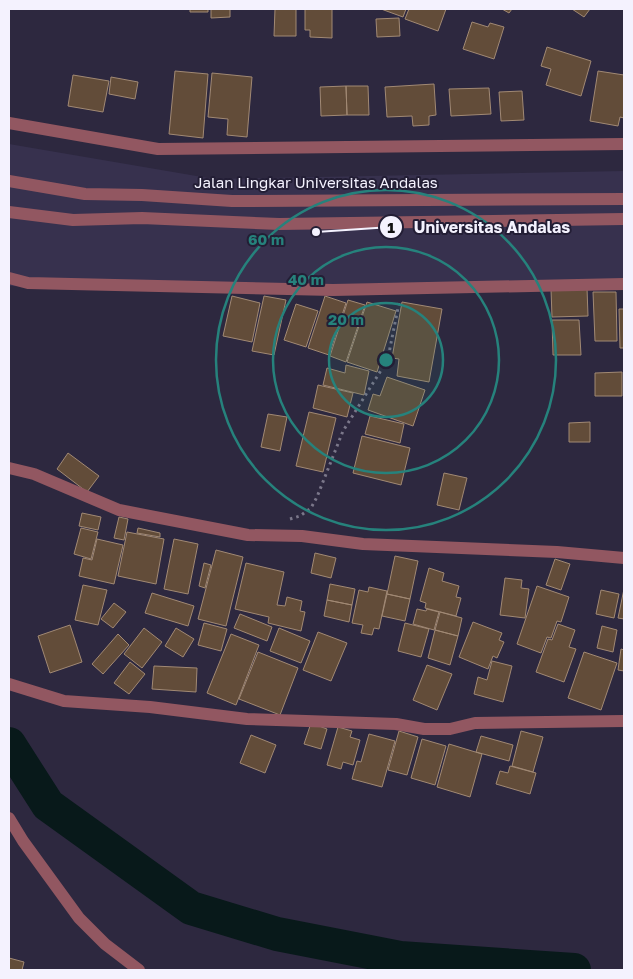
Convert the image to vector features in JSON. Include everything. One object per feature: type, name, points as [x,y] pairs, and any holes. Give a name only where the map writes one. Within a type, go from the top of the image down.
[{"type":"street","points":[[9,123],[158,149],[624,144]]},
{"type":"street","name":"Jalan Lingkar Universitas Andalas","points":[[9,182],[84,194],[142,195],[232,201],[624,199]]},
{"type":"street","points":[[9,212],[73,220],[142,218],[279,224],[624,220]]},
{"type":"street","points":[[9,278],[28,283],[333,290],[624,284]]},
{"type":"street","points":[[9,468],[34,474],[119,510],[248,535],[302,536],[364,544],[557,552],[624,558]]},
{"type":"street","points":[[9,684],[64,701],[150,707],[247,719],[396,724],[424,729],[450,729],[476,723],[624,721]]},
{"type":"street","points":[[9,818],[23,841],[80,918],[105,944],[139,970]]},
{"type":"path","points":[[283,522],[300,516],[311,508],[343,431],[385,364],[388,358],[402,288]]},
{"type":"shaded area","points":[[9,144],[214,179],[624,171],[624,287],[214,293],[9,286]]},
{"type":"building","points":[[190,9],[208,9],[208,12],[190,12]]},
{"type":"building","points":[[211,9],[230,9],[230,17],[211,18]]},
{"type":"building","points":[[275,9],[296,9],[296,36],[274,36]]},
{"type":"building","points":[[305,9],[332,9],[332,38],[310,37],[310,30],[305,30]]},
{"type":"building","points":[[381,9],[406,9],[403,17]]},
{"type":"building","points":[[409,9],[446,9],[438,31],[405,19]]},
{"type":"building","points":[[502,9],[512,9],[509,13]]},
{"type":"building","points":[[572,9],[590,9],[584,17]]},
{"type":"building","points":[[399,18],[400,36],[377,37],[376,19]]},
{"type":"building","points":[[472,22],[488,27],[490,23],[504,27],[494,59],[463,49]]},
{"type":"building","points":[[547,47],[591,61],[581,96],[546,85],[551,69],[541,66]]},
{"type":"building","points":[[175,71],[208,74],[203,138],[169,134]]},
{"type":"building","points":[[598,71],[624,75],[624,118],[620,117],[618,126],[590,121]]},
{"type":"building","points":[[212,73],[252,77],[247,137],[227,135],[228,119],[208,117]]},
{"type":"building","points":[[73,75],[109,81],[103,112],[68,106]]},
{"type":"building","points":[[111,77],[138,82],[135,99],[109,94]]},
{"type":"building","points":[[434,84],[436,115],[429,116],[429,125],[413,126],[412,116],[387,117],[385,87]]},
{"type":"building","points":[[346,86],[347,115],[321,116],[320,87]]},
{"type":"building","points":[[346,86],[368,86],[369,115],[347,115]]},
{"type":"building","points":[[489,88],[491,114],[451,116],[449,89]]},
{"type":"building","points":[[522,91],[524,120],[501,121],[499,92]]},
{"type":"building","points":[[587,288],[588,316],[552,317],[551,289]]},
{"type":"building","points":[[593,292],[616,292],[617,341],[595,341]]},
{"type":"building","points":[[232,296],[260,303],[252,342],[223,336]]},
{"type":"building","points":[[264,296],[286,300],[274,355],[252,351]]},
{"type":"building","points":[[325,296],[346,303],[329,355],[308,348]]},
{"type":"building","points":[[348,300],[365,305],[346,362],[330,356]]},
{"type":"building","points":[[367,302],[396,311],[377,372],[347,362]]},
{"type":"building","points":[[402,302],[442,309],[429,382],[397,376],[399,359],[392,358]]},
{"type":"building","points":[[296,304],[318,311],[306,347],[284,340]]},
{"type":"building","points":[[619,309],[624,309],[624,348],[620,348]]},
{"type":"building","points":[[552,320],[579,320],[581,355],[553,355]]},
{"type":"building","points":[[346,365],[369,371],[364,395],[323,385],[327,368],[345,373]]},
{"type":"building","points":[[622,372],[622,396],[595,396],[595,373]]},
{"type":"building","points":[[387,377],[425,390],[413,426],[368,410],[373,394],[380,396]]},
{"type":"building","points":[[318,385],[353,393],[347,417],[313,408]]},
{"type":"building","points":[[309,412],[336,418],[323,472],[296,466]]},
{"type":"building","points":[[268,414],[287,417],[280,451],[261,447]]},
{"type":"building","points":[[370,416],[404,424],[400,443],[365,434]]},
{"type":"building","points":[[590,422],[590,442],[569,442],[569,423]]},
{"type":"building","points":[[362,436],[410,448],[401,485],[353,473]]},
{"type":"building","points":[[68,453],[99,476],[87,492],[57,469]]},
{"type":"building","points":[[444,473],[467,478],[459,510],[437,505]]},
{"type":"building","points":[[82,513],[101,517],[98,530],[79,526]]},
{"type":"building","points":[[119,517],[128,519],[124,540],[114,538]]},
{"type":"building","points":[[81,528],[98,532],[91,559],[74,554]]},
{"type":"building","points":[[138,528],[160,533],[160,537],[137,533]]},
{"type":"building","points":[[127,532],[164,539],[156,584],[118,576]]},
{"type":"building","points":[[97,539],[123,545],[114,584],[79,576],[83,558],[92,560]]},
{"type":"building","points":[[174,539],[198,544],[188,594],[164,589]]},
{"type":"building","points":[[216,550],[243,557],[226,626],[198,619]]},
{"type":"building","points":[[315,553],[336,558],[331,578],[311,573]]},
{"type":"building","points":[[395,556],[418,561],[410,599],[387,594]]},
{"type":"building","points":[[555,559],[570,564],[561,590],[546,585]]},
{"type":"building","points":[[204,563],[211,565],[205,588],[199,586]]},
{"type":"building","points":[[246,563],[284,572],[277,605],[285,606],[287,597],[302,601],[300,611],[305,612],[301,631],[268,623],[269,617],[235,609]]},
{"type":"building","points":[[429,568],[444,573],[442,581],[459,586],[456,597],[461,598],[456,616],[425,608],[426,603],[420,601]]},
{"type":"building","points":[[505,578],[522,580],[521,588],[529,589],[525,618],[500,615]]},
{"type":"building","points":[[330,584],[355,589],[352,605],[327,600]]},
{"type":"building","points":[[83,585],[107,590],[98,625],[75,620]]},
{"type":"building","points":[[537,586],[569,597],[561,622],[557,621],[551,638],[547,637],[541,653],[517,644]]},
{"type":"building","points":[[369,587],[387,591],[379,629],[374,628],[372,635],[361,633],[363,625],[352,623],[359,590],[368,592]]},
{"type":"building","points":[[624,589],[624,619],[618,618]]},
{"type":"building","points":[[601,590],[619,594],[614,618],[596,614]]},
{"type":"building","points":[[152,593],[194,606],[188,626],[145,613]]},
{"type":"building","points":[[387,594],[410,599],[405,621],[382,616]]},
{"type":"building","points":[[327,600],[352,605],[349,622],[324,616]]},
{"type":"building","points":[[114,603],[126,612],[113,628],[101,619]]},
{"type":"building","points":[[417,609],[439,612],[434,630],[413,624]]},
{"type":"building","points":[[440,612],[462,618],[458,636],[435,630]]},
{"type":"building","points":[[240,614],[272,627],[267,641],[234,628]]},
{"type":"building","points":[[473,622],[502,633],[499,640],[504,642],[497,658],[493,656],[488,669],[459,657]]},
{"type":"building","points":[[204,623],[227,629],[221,651],[198,645]]},
{"type":"building","points":[[405,623],[429,629],[421,657],[398,651]]},
{"type":"building","points":[[558,624],[575,630],[569,647],[576,649],[564,682],[536,672],[548,639],[552,640]]},
{"type":"building","points":[[70,625],[82,662],[50,673],[38,636]]},
{"type":"building","points":[[602,626],[617,630],[613,652],[597,648]]},
{"type":"building","points":[[144,628],[162,642],[142,668],[124,654]]},
{"type":"building","points":[[176,628],[194,639],[183,657],[165,646]]},
{"type":"building","points":[[279,628],[310,641],[301,663],[270,651]]},
{"type":"building","points":[[435,630],[458,636],[450,665],[428,658]]},
{"type":"building","points":[[318,632],[347,643],[331,681],[303,670]]},
{"type":"building","points":[[118,634],[129,645],[103,674],[92,664]]},
{"type":"building","points":[[231,634],[259,645],[236,705],[207,693]]},
{"type":"building","points":[[621,649],[624,650],[624,671],[618,670]]},
{"type":"building","points":[[258,652],[298,668],[280,715],[239,699]]},
{"type":"building","points":[[584,652],[617,663],[601,710],[568,698]]},
{"type":"building","points":[[492,661],[512,666],[503,702],[474,694],[478,677],[487,680]]},
{"type":"building","points":[[130,662],[145,674],[129,694],[114,683]]},
{"type":"building","points":[[427,665],[452,674],[437,710],[413,700]]},
{"type":"building","points":[[154,666],[197,668],[196,692],[152,689]]},
{"type":"building","points":[[311,723],[327,729],[321,749],[304,744]]},
{"type":"building","points":[[338,727],[352,731],[350,737],[360,740],[353,765],[343,762],[341,769],[327,765]]},
{"type":"building","points":[[399,731],[418,737],[407,775],[388,770]]},
{"type":"building","points":[[521,731],[543,737],[533,772],[512,766]]},
{"type":"building","points":[[369,734],[395,741],[382,787],[352,779],[357,761],[361,762]]},
{"type":"building","points":[[251,735],[276,745],[265,773],[240,763]]},
{"type":"building","points":[[481,736],[513,745],[509,761],[476,752]]},
{"type":"building","points":[[422,739],[446,746],[435,785],[411,778]]},
{"type":"building","points":[[449,744],[482,754],[470,797],[437,787]]},
{"type":"building","points":[[510,766],[536,773],[530,794],[496,784],[500,771],[508,773]]},
{"type":"building","points":[[9,958],[24,962],[22,970],[9,970]]},
{"type":"waterway","points":[[9,744],[48,805],[191,908],[277,934],[400,958],[574,970]]},
{"type":"place","name":"Universitas Andalas","points":[[316,232]]}]
